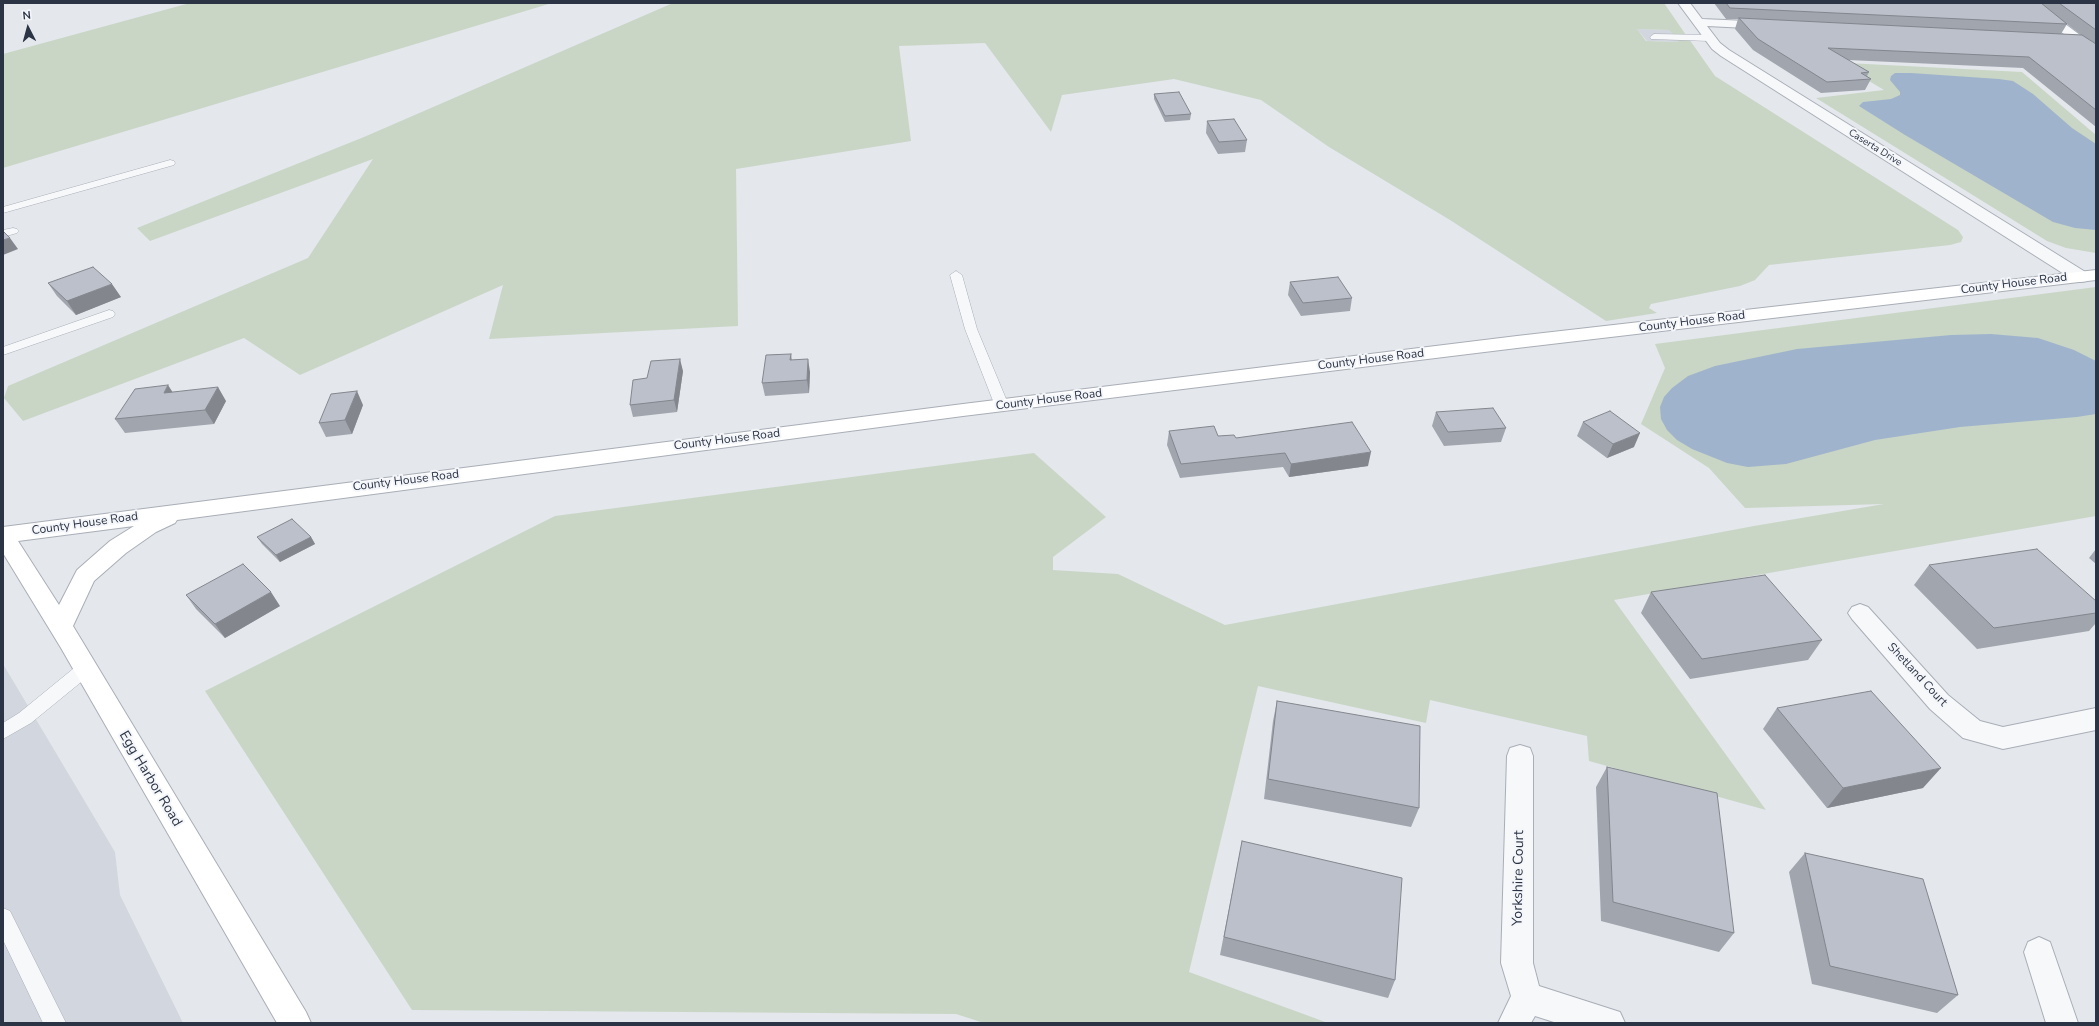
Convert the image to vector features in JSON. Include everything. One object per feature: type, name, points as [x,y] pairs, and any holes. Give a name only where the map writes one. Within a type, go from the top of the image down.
[{"type":"street","name":"Caserta Drive","points":[[1684,3],[1718,48],[1731,57],[2089,276]]},
{"type":"street","points":[[2030,3],[2096,53]]},
{"type":"street","points":[[1698,22],[1776,26]]},
{"type":"street","points":[[2058,39],[2079,40]]},
{"type":"street","name":"County House Road","points":[[3,535],[184,510],[1517,342],[2089,276]]},
{"type":"street","points":[[61,626],[85,576],[124,543],[148,527],[184,510]]},
{"type":"street","name":"Egg Harbor Road","points":[[3,535],[61,626],[85,669],[296,1023]]},
{"type":"street","name":"Shetland Court","points":[[1860,613],[1939,702],[1972,730],[2003,738],[2096,719]]},
{"type":"street","name":"Yorkshire Court","points":[[1520,756],[1517,962],[1520,1011],[1609,1023]]},
{"type":"street","points":[[2039,952],[2062,1023]]},
{"type":"lane","points":[[1654,36],[1710,38]]},
{"type":"lane","points":[[3,210],[170,163]]},
{"type":"lane","points":[[956,274],[971,329],[1002,406]]},
{"type":"lane","points":[[3,352],[109,314]]},
{"type":"lane","points":[[3,732],[25,718],[85,669]]},
{"type":"lane","points":[[3,918],[55,1023]]},
{"type":"shaded area","points":[[1637,29],[1670,30],[1680,42],[1647,41]]},
{"type":"shaded area","points":[[3,664],[115,852],[120,895],[183,1023],[3,1023]]},
{"type":"green space","points":[[190,3],[552,3],[3,168],[3,54]]},
{"type":"green space","points":[[673,3],[1664,3],[1686,35],[1674,35],[1669,30],[1637,29],[1646,41],[1679,42],[1677,39],[1689,39],[1715,76],[1958,230],[1963,237],[1961,242],[1950,245],[1769,265],[1755,280],[1740,286],[1651,304],[1649,308],[1657,313],[1606,321],[1450,220],[1329,147],[1261,100],[1174,79],[1062,95],[1051,132],[985,43],[899,46],[911,141],[736,169],[738,326],[489,339],[503,285],[300,375],[244,338],[23,421],[4,398],[8,386],[308,258],[373,159],[150,241],[137,228],[364,137]]},
{"type":"green space","points":[[1847,63],[2022,72],[2096,135],[2096,253],[2066,248],[2047,241],[1816,98],[1884,90],[1844,66]]},
{"type":"green space","points":[[2096,287],[2096,516],[1614,600],[1766,810],[1589,761],[1587,736],[1430,700],[1426,723],[1258,686],[1189,972],[1328,1023],[984,1023],[956,1014],[412,1010],[205,691],[555,516],[1034,453],[1106,517],[1053,557],[1053,570],[1118,574],[1225,625],[1754,526],[1884,504],[1745,508],[1709,468],[1641,424],[1665,368],[1655,344]]},
{"type":"water","points":[[1895,73],[2013,81],[2033,94],[2072,128],[2096,144],[2096,230],[2075,228],[2053,222],[1905,135],[1859,106],[1863,102],[1891,99],[1900,95],[1900,92],[1890,80],[1891,76]]},
{"type":"water","points":[[1991,334],[2038,338],[2074,350],[2096,361],[2096,414],[1960,427],[1875,440],[1786,464],[1748,467],[1727,463],[1692,449],[1677,440],[1667,430],[1661,419],[1660,407],[1664,397],[1672,388],[1688,376],[1715,366],[1797,349],[1951,335]]},
{"type":"building","points":[[1726,3],[2041,3],[2067,24],[1730,8]]},
{"type":"building","points":[[2059,3],[2096,3],[2096,30]]},
{"type":"building","points":[[1739,18],[2082,35],[2096,44],[2096,110],[2029,57],[1828,48],[1869,72],[1861,73],[1871,79],[1827,82],[1758,39]]},
{"type":"building","points":[[1179,92],[1191,114],[1165,116],[1154,94]]},
{"type":"building","points":[[1234,119],[1247,140],[1219,142],[1207,121]]},
{"type":"building","points":[[3,231],[10,238],[3,240]]},
{"type":"building","points":[[93,267],[112,284],[67,301],[48,283]]},
{"type":"building","points":[[1338,277],[1352,298],[1303,303],[1290,282]]},
{"type":"building","points":[[791,354],[790,360],[808,359],[807,380],[762,383],[766,355]]},
{"type":"building","points":[[680,359],[674,400],[630,405],[633,380],[647,378],[651,361]]},
{"type":"building","points":[[168,385],[164,393],[218,387],[205,410],[115,419],[135,389]]},
{"type":"building","points":[[357,391],[345,420],[319,423],[331,394]]},
{"type":"building","points":[[1493,408],[1506,428],[1448,432],[1436,412]]},
{"type":"building","points":[[1610,411],[1640,433],[1613,444],[1583,422]]},
{"type":"building","points":[[1352,422],[1371,452],[1291,464],[1285,453],[1181,464],[1169,431],[1214,426],[1218,436],[1234,435],[1236,438]]},
{"type":"building","points":[[292,519],[311,537],[276,555],[257,537]]},
{"type":"building","points":[[2037,549],[2096,601],[2096,613],[1994,628],[1929,565]]},
{"type":"building","points":[[243,564],[271,592],[215,624],[186,595]]},
{"type":"building","points":[[1765,575],[1822,640],[1702,659],[1651,592]]},
{"type":"building","points":[[1871,691],[1941,768],[1843,788],[1777,708]]},
{"type":"building","points":[[1277,701],[1420,726],[1419,808],[1268,779]]},
{"type":"building","points":[[1607,767],[1717,793],[1734,933],[1613,902]]},
{"type":"building","points":[[1242,841],[1402,878],[1395,980],[1224,937]]},
{"type":"building","points":[[1805,853],[1923,879],[1958,995],[1830,966]]}]
